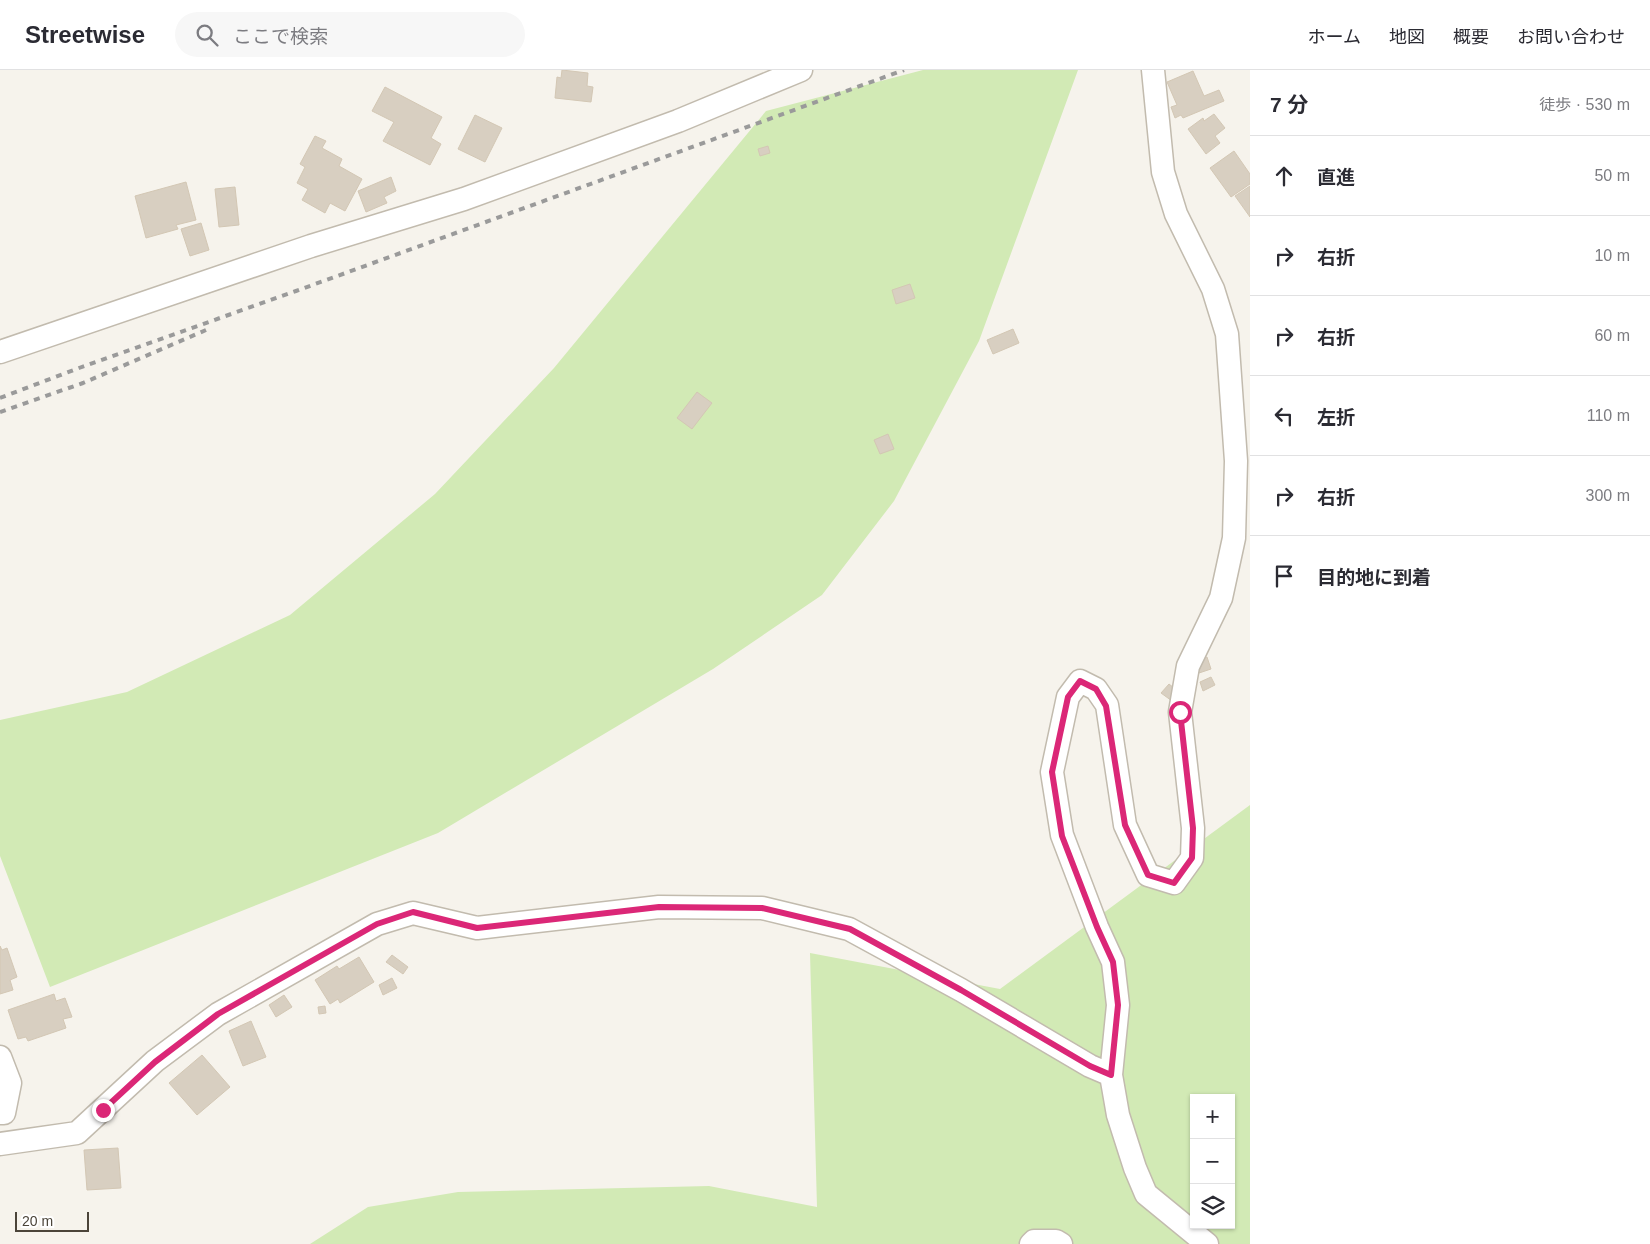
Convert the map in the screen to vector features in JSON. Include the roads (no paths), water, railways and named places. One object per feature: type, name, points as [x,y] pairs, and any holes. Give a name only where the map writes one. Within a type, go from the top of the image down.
[{"type":"street","points":[[0,352],[311,246],[464,199],[678,121],[802,70]]},
{"type":"street","points":[[1153,70],[1163,172],[1176,214],[1213,289],[1228,334],[1236,461],[1234,538],[1221,598],[1188,666],[1180,712],[1193,828],[1192,858],[1174,883],[1148,875],[1125,825],[1106,706],[1096,689],[1080,681],[1068,697],[1052,772],[1062,836],[1097,927],[1113,962],[1118,1005],[1111,1075],[1118,1115],[1135,1168],[1146,1194],[1207,1244]]},
{"type":"street","points":[[0,1144],[77,1133],[155,1062],[218,1014],[377,924],[413,912],[477,928],[659,907],[762,908],[772,910],[850,929],[961,990],[1090,1066],[1111,1075]]},
{"type":"street","points":[[0,1057],[10,1083],[4,1113],[0,1113]]},
{"type":"street","points":[[1031,1244],[1034,1241],[1056,1241],[1061,1244]]},
{"type":"railway","points":[[0,398],[904,70]]},
{"type":"railway","points":[[0,412],[83,383],[206,330]]}]
